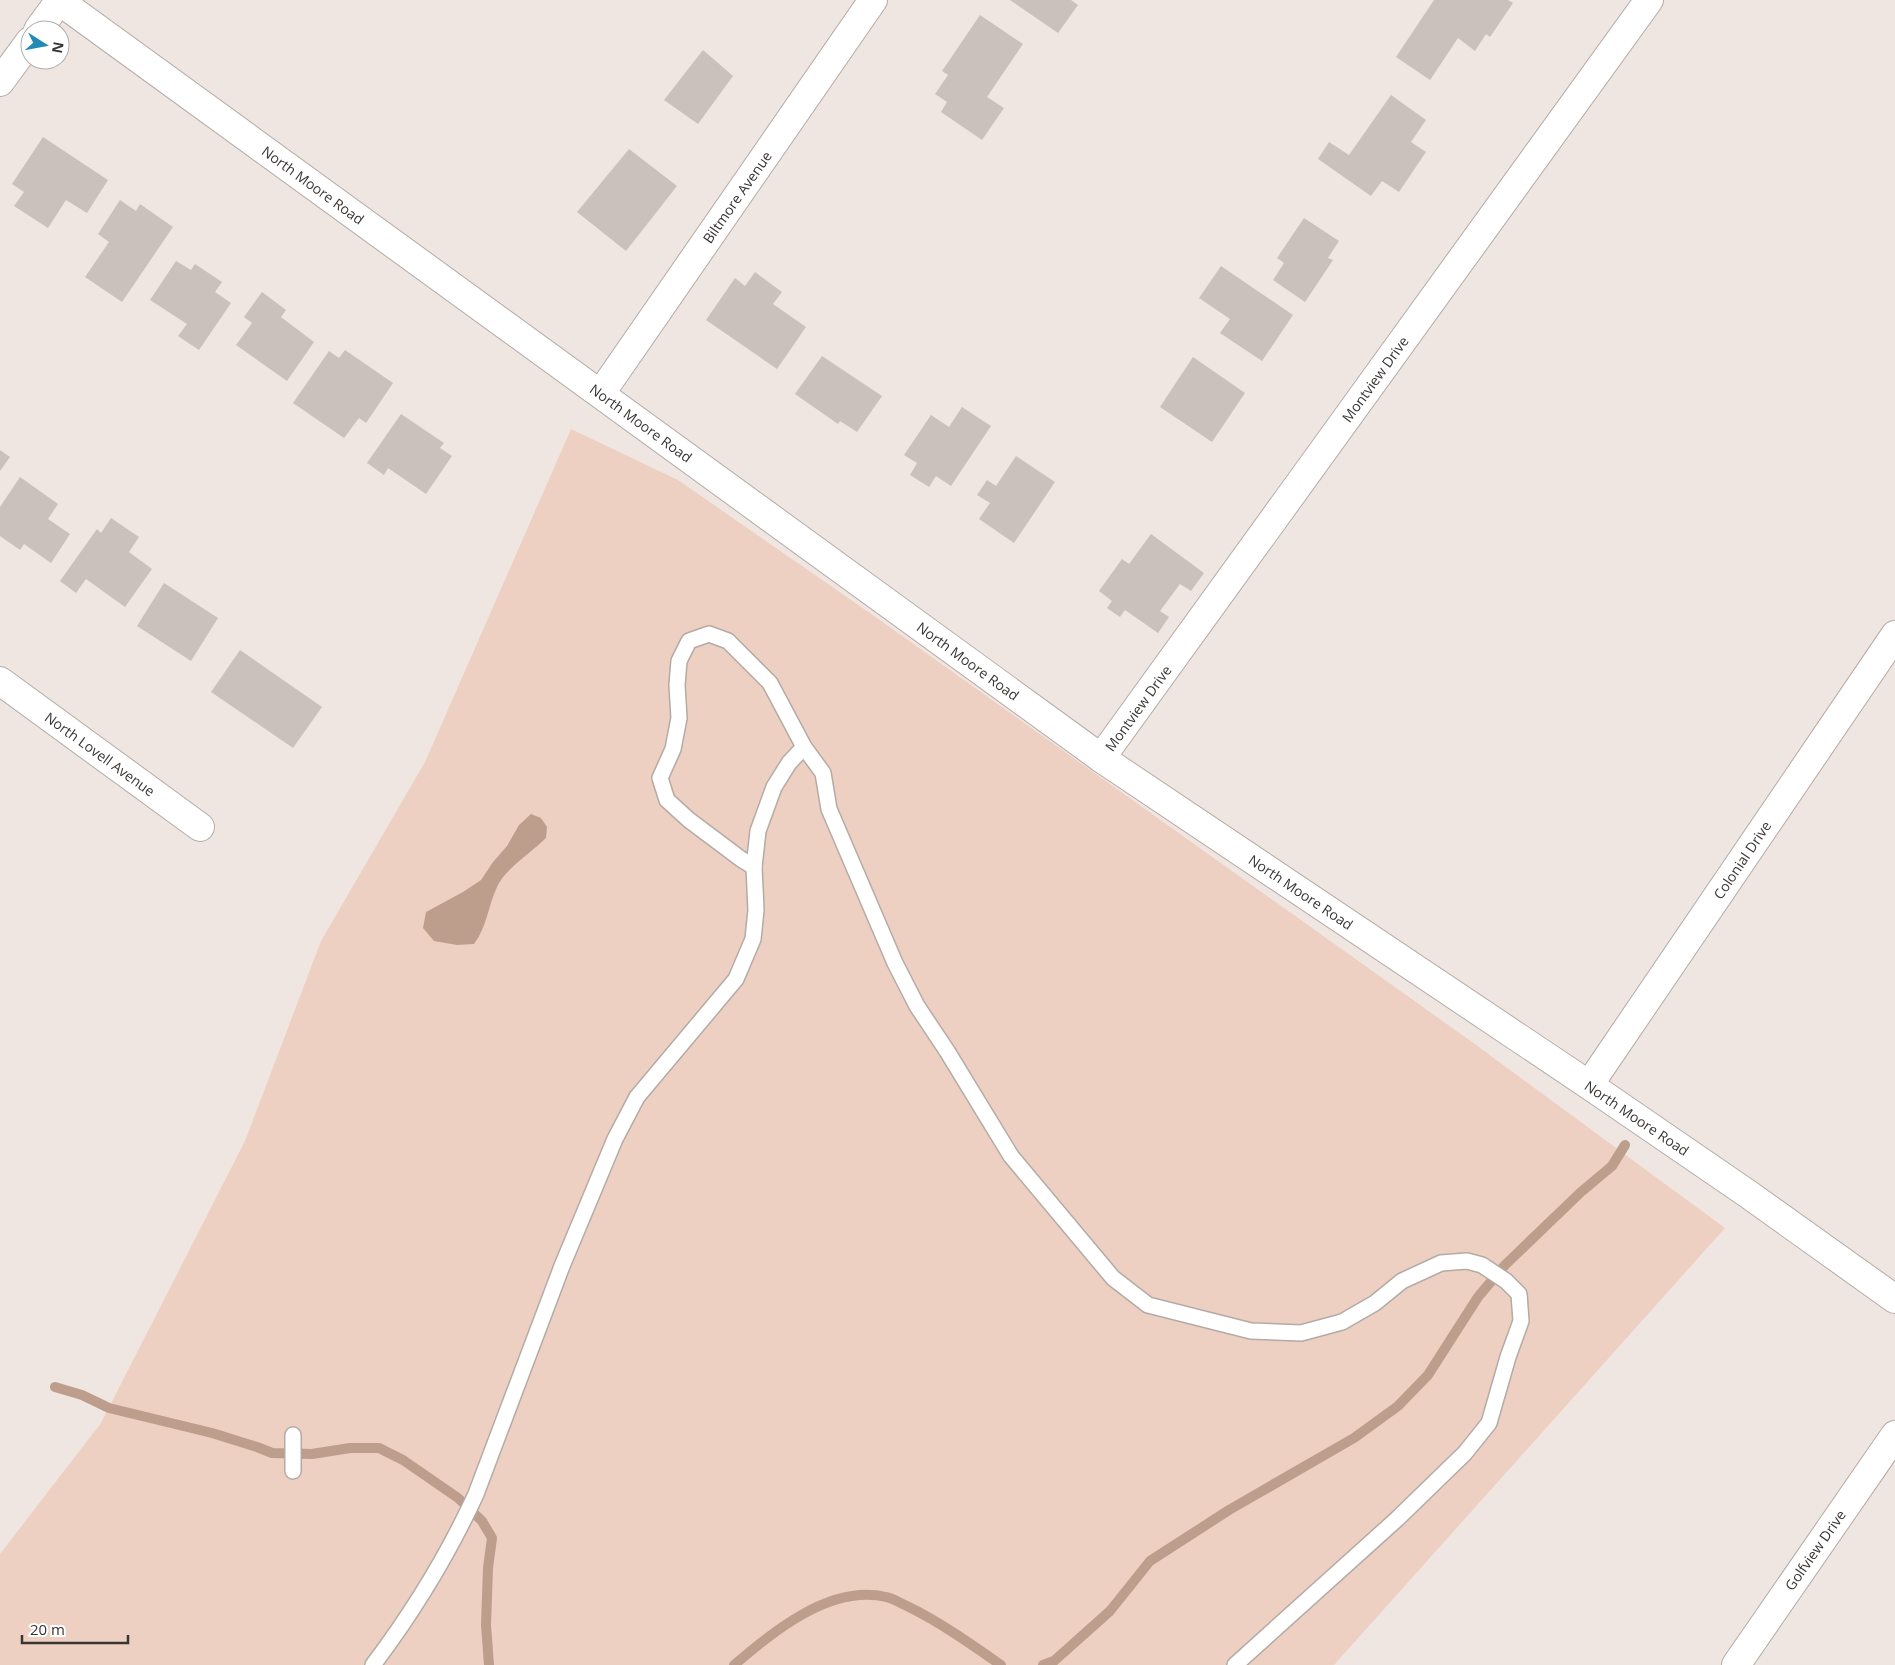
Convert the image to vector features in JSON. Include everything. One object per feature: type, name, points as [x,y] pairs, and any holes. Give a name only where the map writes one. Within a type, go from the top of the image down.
[{"type":"street","name":"North Moore Road","points":[[59,0],[1101,758],[1589,1085],[1748,1194],[1895,1299]]},
{"type":"street","points":[[45,20],[59,0]]},
{"type":"street","name":"Biltmore Avenue","points":[[600,393],[873,0]]},
{"type":"street","name":"Montview Drive","points":[[1101,758],[1648,0]]},
{"type":"street","points":[[0,82],[20,55]]},
{"type":"street","name":"Colonial Drive","points":[[1589,1085],[1895,635]]},
{"type":"street","name":"North Lovell Avenue","points":[[0,681],[200,827]]},
{"type":"street","name":"Golfview Drive","points":[[1736,1665],[1895,1435]]},
{"type":"lane","points":[[754,867],[689,820],[667,800],[660,778],[673,749],[679,718],[677,685],[679,661],[689,641],[709,634],[728,641],[770,683],[804,746],[823,773],[832,818],[895,963],[916,1006],[947,1051],[1011,1156],[1113,1278],[1148,1305],[1251,1331],[1301,1333],[1342,1322],[1375,1303],[1402,1281],[1440,1263],[1467,1261],[1482,1265],[1506,1281],[1519,1294],[1521,1321],[1489,1423],[1465,1453],[1397,1519],[1234,1665]]},
{"type":"lane","points":[[373,1665],[433,1576],[461,1528],[476,1494],[562,1266],[615,1139],[637,1097],[736,979],[753,939],[756,910],[754,867],[758,831],[774,788],[789,763],[804,746]]},
{"type":"lane","points":[[293,1435],[294,1471]]},
{"type":"shaded area","points":[[571,429],[678,480],[877,618],[1472,1042],[1725,1228],[1334,1665],[0,1665],[0,1554],[101,1423],[245,1141],[321,941],[425,762]]},
{"type":"shaded area","points":[[531,814],[541,818],[547,827],[546,838],[512,867],[501,880],[494,894],[485,924],[474,944],[457,945],[434,941],[423,928],[426,912],[481,880],[507,846],[519,825]]},
{"type":"building","points":[[1010,0],[1071,0],[1078,5],[1058,33]]},
{"type":"building","points":[[1434,0],[1508,0],[1513,3],[1490,37],[1486,34],[1475,51],[1458,38],[1430,80],[1396,57]]},
{"type":"building","points":[[980,15],[1023,44],[987,97],[1004,108],[982,140],[941,112],[947,102],[935,94],[948,75],[942,71]]},
{"type":"building","points":[[703,50],[733,76],[698,124],[664,100]]},
{"type":"building","points":[[1391,95],[1426,120],[1411,142],[1426,152],[1399,192],[1382,181],[1371,196],[1318,159],[1329,142],[1349,155]]},
{"type":"building","points":[[43,137],[108,180],[87,213],[66,200],[48,228],[14,206],[24,192],[12,184]]},
{"type":"building","points":[[629,149],[677,186],[626,251],[577,212]]},
{"type":"building","points":[[120,200],[136,211],[140,204],[173,227],[122,302],[85,277],[109,242],[98,234]]},
{"type":"building","points":[[1304,218],[1339,241],[1328,258],[1333,260],[1305,302],[1273,280],[1284,263],[1277,258]]},
{"type":"building","points":[[176,261],[191,270],[195,264],[222,282],[215,292],[231,303],[199,350],[178,336],[187,324],[150,300]]},
{"type":"building","points":[[1221,266],[1293,315],[1262,361],[1220,333],[1230,319],[1199,298]]},
{"type":"building","points":[[755,272],[782,292],[773,304],[806,327],[777,369],[706,320],[735,278],[745,286]]},
{"type":"building","points":[[262,292],[286,310],[281,317],[314,342],[287,381],[236,345],[252,323],[244,317]]},
{"type":"building","points":[[345,350],[393,383],[366,423],[359,418],[344,438],[293,403],[329,351],[339,358]]},
{"type":"building","points":[[822,356],[882,396],[857,432],[840,421],[838,424],[795,394]]},
{"type":"building","points":[[1193,357],[1245,393],[1212,442],[1160,407]]},
{"type":"building","points":[[962,407],[991,426],[951,486],[936,476],[929,487],[910,475],[917,463],[904,455],[931,415],[949,427]]},
{"type":"building","points":[[401,414],[444,443],[440,448],[452,456],[426,494],[388,468],[384,475],[367,463]]},
{"type":"building","points":[[0,450],[10,457],[0,471]]},
{"type":"building","points":[[1016,456],[1055,482],[1014,543],[979,519],[990,503],[977,495],[987,480],[996,486]]},
{"type":"building","points":[[20,477],[58,504],[48,519],[70,534],[51,563],[24,544],[20,550],[0,536],[0,507]]},
{"type":"building","points":[[111,518],[139,537],[129,552],[152,569],[125,607],[86,579],[76,593],[60,581],[97,529],[101,533]]},
{"type":"building","points":[[1151,534],[1204,573],[1191,591],[1180,584],[1160,611],[1169,617],[1158,633],[1125,610],[1120,617],[1107,608],[1112,601],[1099,591],[1122,559],[1129,564]]},
{"type":"building","points":[[164,583],[218,618],[191,661],[137,626]]},
{"type":"building","points":[[240,650],[322,707],[293,748],[211,692]]},
{"type":"waterway","points":[[1043,1665],[1054,1661],[1110,1611],[1150,1561],[1229,1510],[1354,1438],[1398,1406],[1428,1375],[1478,1297],[1505,1265],[1581,1192],[1612,1166],[1625,1145]]},
{"type":"waterway","points":[[55,1387],[82,1395],[109,1408],[212,1433],[272,1453],[312,1454],[350,1448],[379,1448],[403,1460],[458,1498],[482,1521],[492,1538],[488,1568],[486,1625],[489,1665]]},
{"type":"waterway","points":[[734,1665],[766,1639],[804,1614],[824,1604],[844,1598],[865,1595],[889,1598],[919,1612],[1001,1665]]}]
